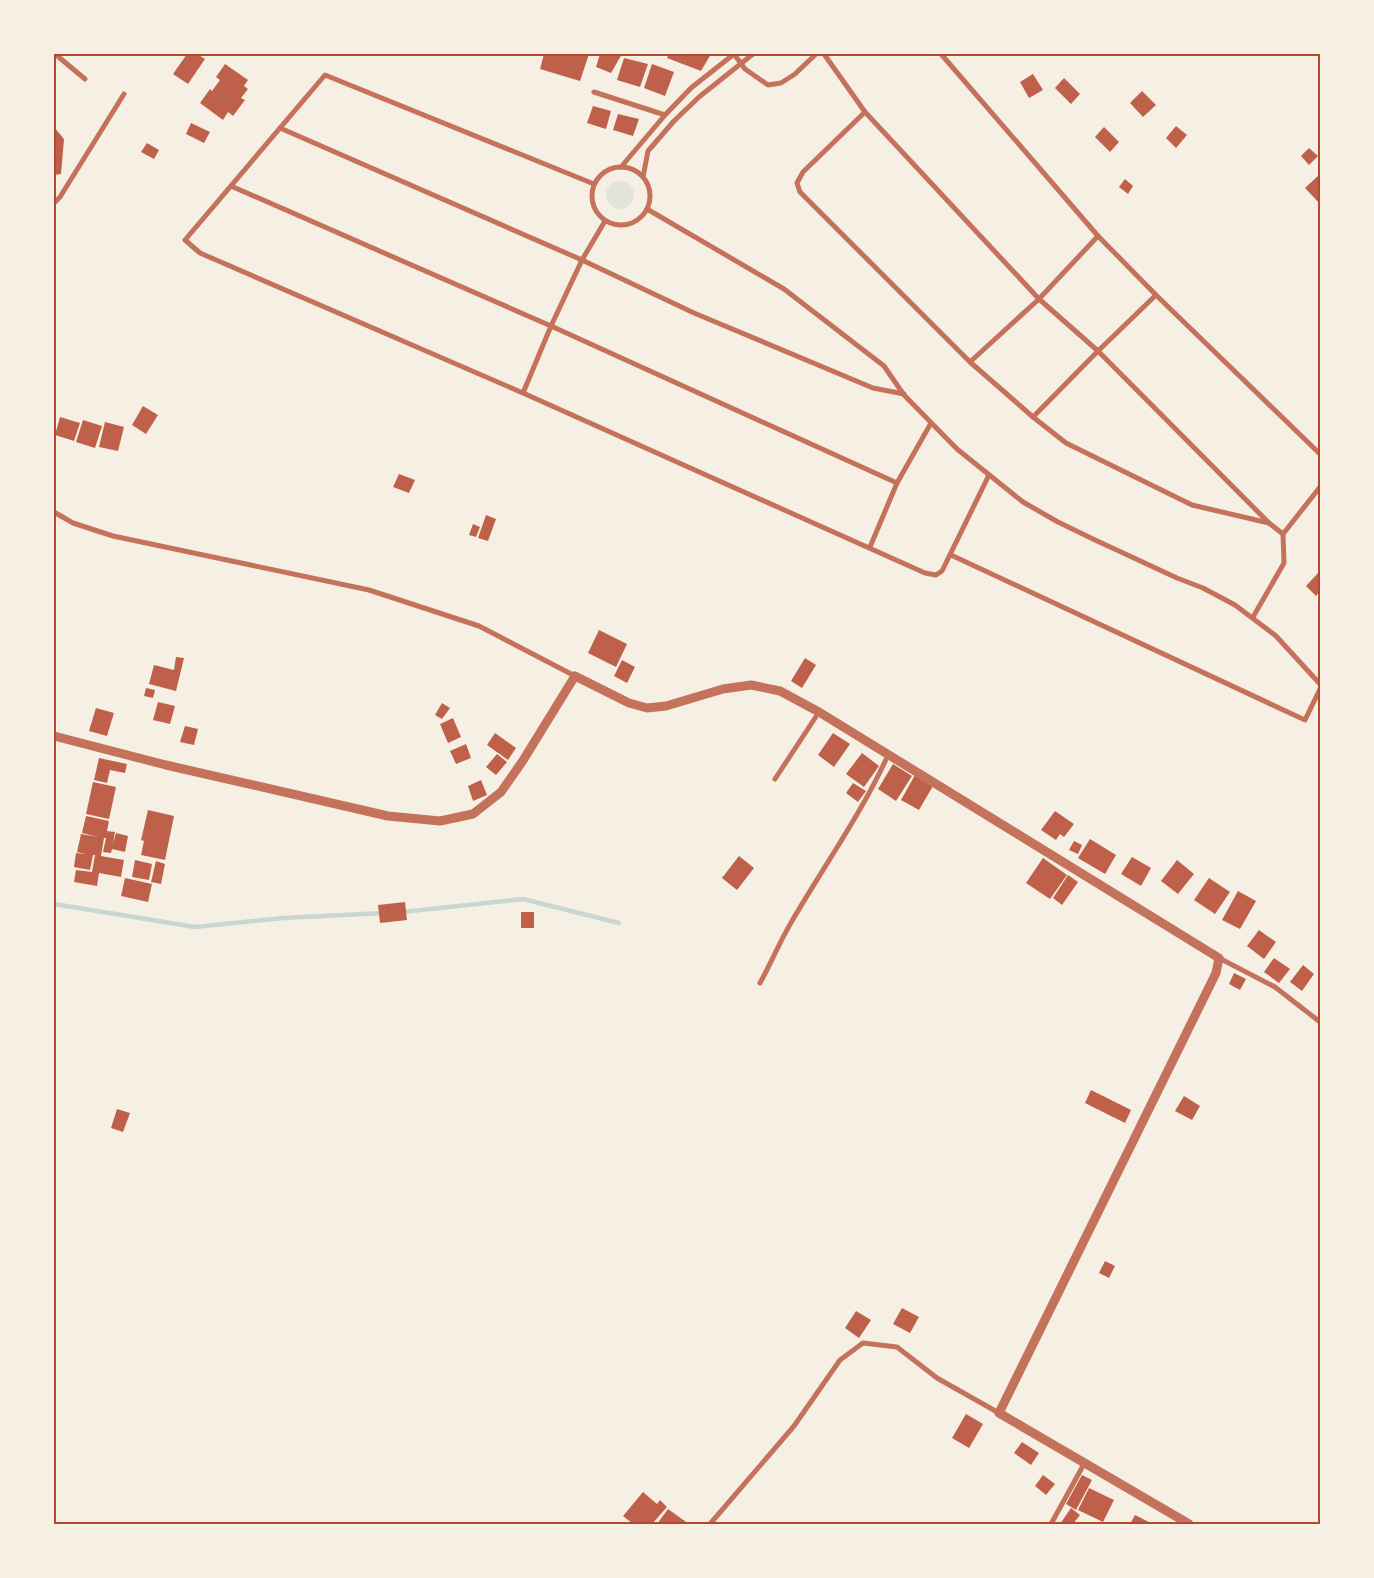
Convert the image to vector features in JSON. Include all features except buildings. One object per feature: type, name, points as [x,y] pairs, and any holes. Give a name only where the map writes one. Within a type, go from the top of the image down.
[{"type":"street","points":[[55,54],[86,79]]},
{"type":"street","points":[[621,167],[665,115],[691,88],[734,54],[745,69],[768,86],[781,83],[795,74],[816,54]]},
{"type":"street","points":[[643,177],[648,151],[674,121],[699,97],[753,54]]},
{"type":"street","points":[[824,54],[865,112],[1039,299],[1098,350],[1268,523],[1283,534]]},
{"type":"street","points":[[941,54],[1098,236],[1320,454]]},
{"type":"street","points":[[594,184],[325,75],[185,240],[200,252],[523,393],[925,573],[936,575],[942,571],[989,475]]},
{"type":"street","points":[[594,92],[665,115]]},
{"type":"street","points":[[54,203],[60,197],[124,94]]},
{"type":"street","points":[[865,112],[803,172],[797,183],[800,192],[970,362],[1066,443],[1192,505],[1268,523]]},
{"type":"street","points":[[280,128],[582,260],[721,324],[873,388],[904,395]]},
{"type":"street","points":[[621,167],[637,172],[643,177],[650,192],[647,209],[641,217],[624,225],[614,225],[605,221],[594,209],[592,193],[594,184],[605,171],[621,167]]},
{"type":"street","points":[[231,186],[551,326],[897,483]]},
{"type":"street","points":[[647,209],[784,289],[884,366],[904,395],[957,449],[1023,502],[1058,522],[1203,588],[1235,605],[1276,636],[1320,684]]},
{"type":"street","points":[[523,393],[551,326],[582,260],[605,221]]},
{"type":"street","points":[[970,362],[1039,299],[1098,236]]},
{"type":"street","points":[[1033,417],[1098,350],[1156,295]]},
{"type":"street","points":[[870,547],[897,483],[931,423]]},
{"type":"street","points":[[1253,617],[1284,563],[1283,534],[1320,487]]},
{"type":"street","points":[[54,512],[73,523],[113,536],[369,590],[479,626],[629,703],[647,708],[666,706],[724,689],[751,685],[780,691],[819,712],[1219,958],[1275,987],[1320,1022]]},
{"type":"street","points":[[951,555],[1305,720],[1320,690]]},
{"type":"street","points":[[54,736],[166,765],[388,816],[440,821],[473,814],[501,792],[522,762],[575,676]]},
{"type":"street","points":[[775,779],[819,712]]},
{"type":"street","points":[[760,983],[790,924],[863,804],[888,754]]},
{"type":"street","points":[[999,1413],[1216,973],[1219,958]]},
{"type":"street","points":[[710,1524],[794,1426],[840,1360],[863,1343],[896,1347],[937,1378],[1189,1524]]},
{"type":"street","points":[[1051,1524],[1084,1464]]},
{"type":"shaded area","points":[[620,181],[630,185],[634,195],[630,205],[620,209],[610,205],[606,195],[610,185]]},
{"type":"waterway","points":[[402,912],[523,899],[619,923]]},
{"type":"waterway","points":[[54,904],[195,927],[283,918],[384,913]]}]
